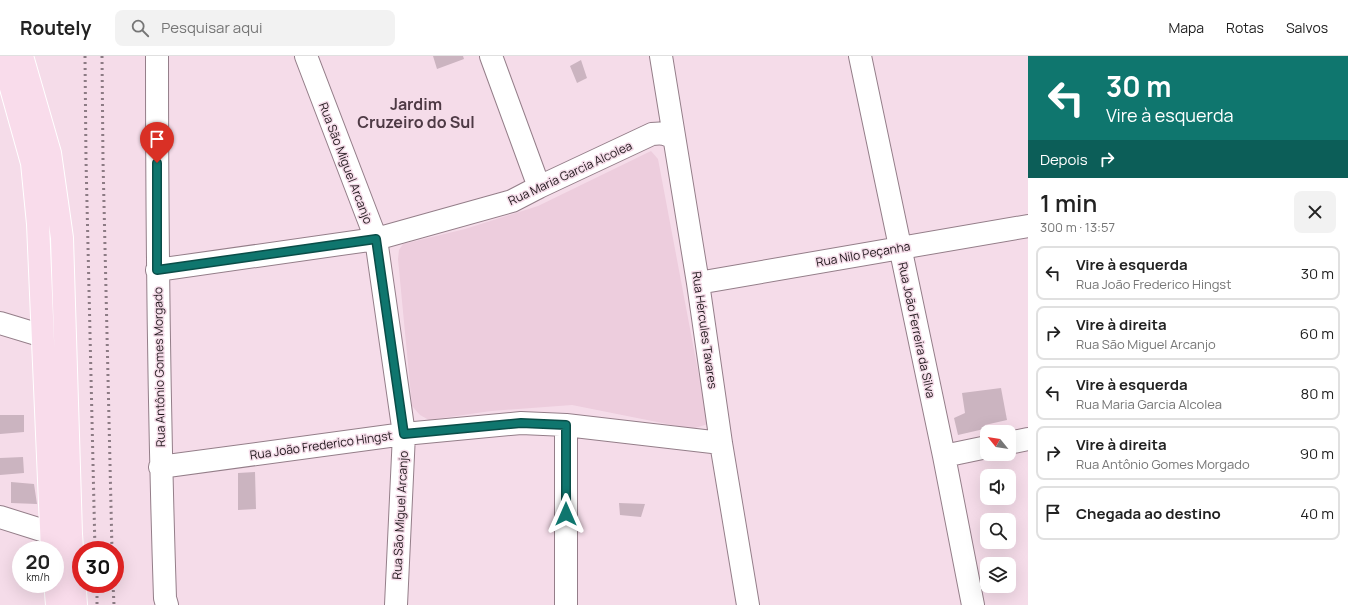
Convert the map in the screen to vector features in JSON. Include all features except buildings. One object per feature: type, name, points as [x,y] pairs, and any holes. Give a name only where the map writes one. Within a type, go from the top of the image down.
[{"type":"main road","points":[[2,56],[32,163],[38,224],[58,539],[76,605]]},
{"type":"main road","points":[[22,56],[50,153],[62,238],[58,539]]},
{"type":"main road","points":[[56,593],[57,605]]},
{"type":"street","name":"Rua Antônio Gomes Morgado","points":[[157,56],[157,270],[160,467],[165,598],[167,605]]},
{"type":"street","name":"Rua São Miguel Arcanjo","points":[[306,56],[376,239],[404,434],[396,605]]},
{"type":"street","points":[[491,56],[539,187]]},
{"type":"street","name":"Rua Hércules Tavares","points":[[661,56],[698,283],[721,443],[748,605]]},
{"type":"street","name":"Rua João Ferreira da Silva","points":[[860,56],[944,456],[973,605]]},
{"type":"street","name":"Rua Maria Garcia Alcolea","points":[[157,270],[376,239],[512,201],[652,134],[664,133],[670,135],[674,139]]},
{"type":"street","name":"Rua Nilo Peçanha","points":[[698,283],[1028,226]]},
{"type":"street","points":[[0,323],[44,336]]},
{"type":"street","name":"Rua João Frederico Hingst","points":[[160,467],[404,434],[521,423],[566,425],[721,443]]},
{"type":"street","points":[[566,425],[566,605]]},
{"type":"street","points":[[1016,442],[1028,439]]},
{"type":"street","points":[[944,456],[980,448]]},
{"type":"street","points":[[0,517],[58,539]]},
{"type":"shaded area","points":[[651,151],[658,159],[708,424],[692,429],[572,405],[491,411],[429,420],[420,415],[412,406],[398,259],[399,250],[403,244],[465,229],[538,206]]},
{"type":"railway","points":[[85,56],[95,541]]},
{"type":"railway","points":[[102,56],[112,541]]},
{"type":"railway","points":[[97,593],[97,605]]},
{"type":"railway","points":[[113,593],[114,605]]},
{"type":"district","name":"Jardim Cruzeiro do Sul","points":[[416,113]]},
{"type":"route","points":[[157,163],[157,270],[376,239],[404,434],[521,423],[566,425],[566,514]]}]
